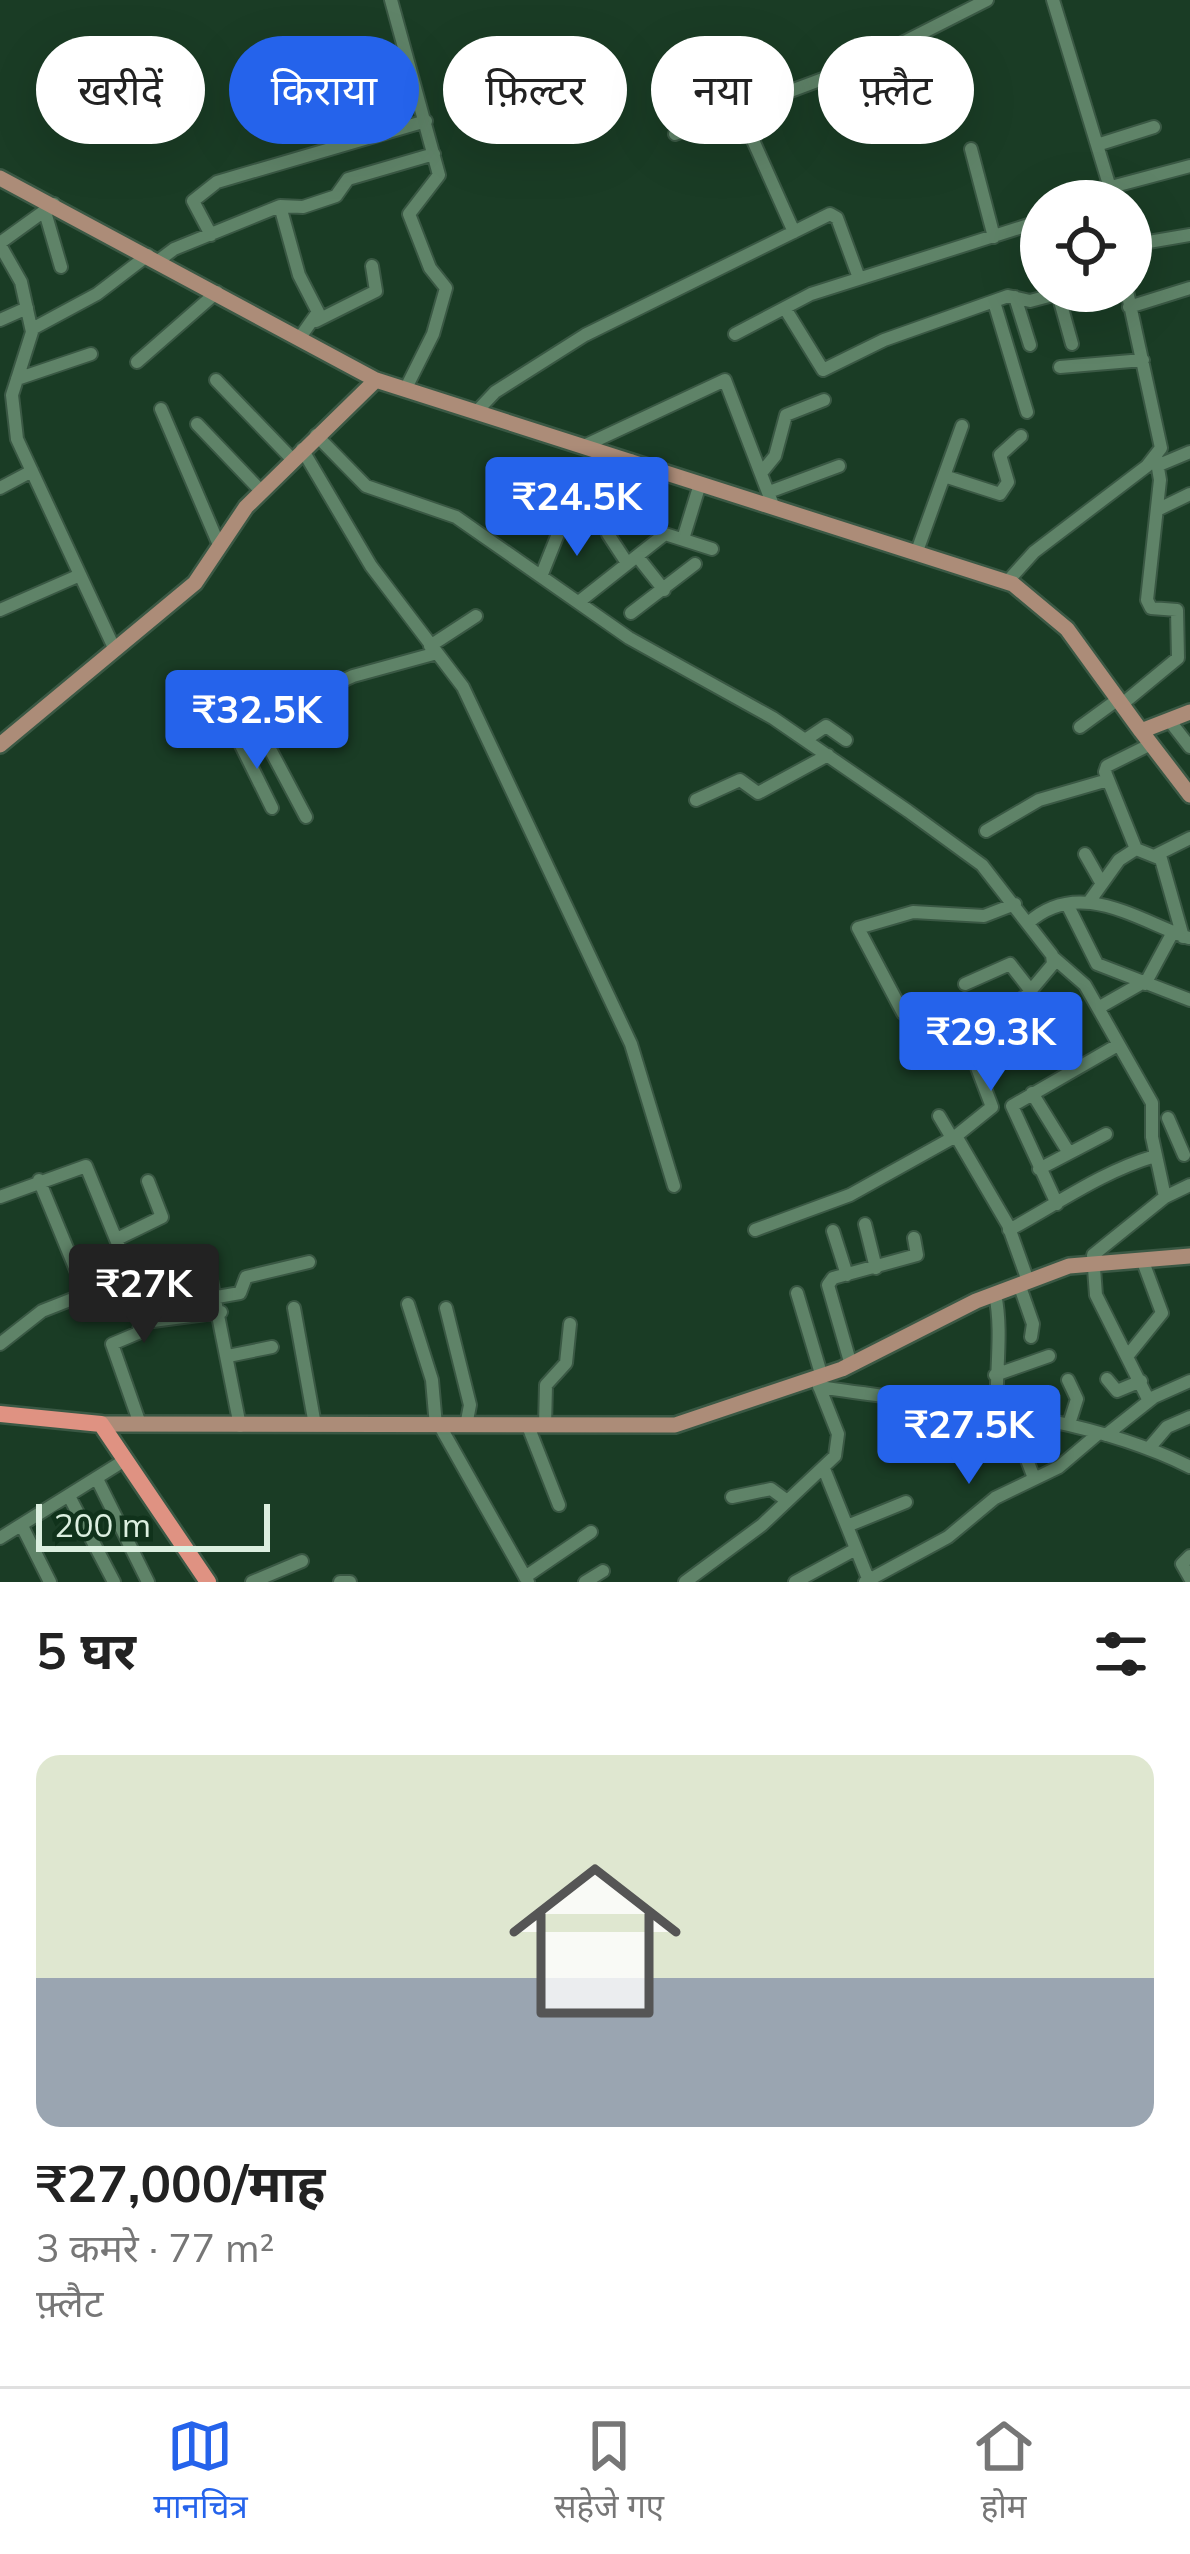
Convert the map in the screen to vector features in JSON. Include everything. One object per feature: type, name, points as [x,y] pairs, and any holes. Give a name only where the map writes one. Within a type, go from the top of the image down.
[{"type":"highway","points":[[0,1414],[101,1424],[208,1582]]},
{"type":"main road","points":[[0,178],[376,380],[700,484],[771,500],[1007,582],[1067,629],[1190,795]]},
{"type":"main road","points":[[0,745],[195,583],[261,491],[376,380]]},
{"type":"main road","points":[[1146,737],[1190,712]]},
{"type":"main road","points":[[101,1424],[675,1425],[819,1381],[1024,1282],[1092,1263],[1190,1256]]},
{"type":"street","points":[[391,0],[439,179],[409,214],[430,268],[446,288],[433,334],[406,388]]},
{"type":"street","points":[[794,89],[855,67],[987,0]]},
{"type":"street","points":[[1053,0],[1100,144],[1107,180]]},
{"type":"street","points":[[211,235],[194,201],[218,182],[426,121]]},
{"type":"street","points":[[1100,144],[1154,127]]},
{"type":"street","points":[[755,144],[794,232]]},
{"type":"street","points":[[971,149],[994,237]]},
{"type":"street","points":[[32,328],[153,258],[280,206],[303,208],[342,192],[348,179],[434,154]]},
{"type":"street","points":[[1152,180],[1190,166]]},
{"type":"street","points":[[280,206],[299,275],[317,307],[316,321]]},
{"type":"street","points":[[61,267],[49,208],[0,244],[21,282],[32,328],[16,379],[15,431],[115,650]]},
{"type":"street","points":[[478,409],[495,392],[585,335],[834,215],[859,278]]},
{"type":"street","points":[[735,334],[811,294],[1020,228]]},
{"type":"street","points":[[1152,242],[1190,236]]},
{"type":"street","points":[[301,336],[316,321],[376,291],[372,266]]},
{"type":"street","points":[[1152,300],[1190,289]]},
{"type":"street","points":[[137,362],[217,292]]},
{"type":"street","points":[[1015,297],[1030,345]]},
{"type":"street","points":[[786,310],[823,370],[884,340],[994,302],[1020,298]]},
{"type":"street","points":[[994,302],[1027,412]]},
{"type":"street","points":[[0,320],[27,308]]},
{"type":"street","points":[[1066,312],[1072,344]]},
{"type":"street","points":[[1081,727],[1178,658],[1177,610],[1148,604],[1161,433],[1131,312]]},
{"type":"street","points":[[16,379],[91,354]]},
{"type":"street","points":[[1060,367],[1143,360]]},
{"type":"street","points":[[216,380],[297,454],[371,566],[463,687],[637,1059],[674,1186]]},
{"type":"street","points":[[586,445],[725,380],[771,500],[839,466]]},
{"type":"street","points":[[762,472],[775,456],[784,417],[824,400]]},
{"type":"street","points":[[161,409],[220,545]]},
{"type":"street","points":[[197,424],[261,491]]},
{"type":"street","points":[[916,554],[962,426]]},
{"type":"street","points":[[0,438],[15,431]]},
{"type":"street","points":[[316,435],[366,486],[456,517],[628,638],[805,740],[968,854],[1015,904],[1054,958],[1085,985],[1152,1103],[1156,1163],[1166,1197]]},
{"type":"street","points":[[944,476],[1000,494],[1008,482],[1000,455],[1021,436]]},
{"type":"street","points":[[1007,582],[1034,552],[1158,461],[1190,452]]},
{"type":"street","points":[[631,460],[608,534],[664,590]]},
{"type":"street","points":[[0,488],[32,471]]},
{"type":"street","points":[[683,539],[700,484]]},
{"type":"street","points":[[1157,510],[1190,494]]},
{"type":"street","points":[[542,574],[562,524]]},
{"type":"street","points":[[580,601],[665,534],[712,549]]},
{"type":"street","points":[[632,613],[695,565]]},
{"type":"street","points":[[0,610],[80,574]]},
{"type":"street","points":[[272,808],[234,733],[358,675],[433,649],[476,616]]},
{"type":"street","points":[[261,720],[262,734],[306,817]]},
{"type":"street","points":[[1169,720],[1190,747]]},
{"type":"street","points":[[805,740],[826,726],[846,740]]},
{"type":"street","points":[[1136,849],[1108,781],[1107,766],[1146,737]]},
{"type":"street","points":[[696,800],[740,780],[758,793],[828,755]]},
{"type":"street","points":[[986,831],[1047,797],[1108,781]]},
{"type":"street","points":[[1088,902],[1119,860],[1136,849],[1156,855],[1190,838]]},
{"type":"street","points":[[1085,854],[1102,884]]},
{"type":"street","points":[[1156,855],[1182,936]]},
{"type":"street","points":[[1028,923],[1067,904],[1088,902],[1115,906],[1182,936]]},
{"type":"street","points":[[936,1008],[910,1016],[903,1012],[858,928],[914,912],[984,916],[1015,904]]},
{"type":"street","points":[[1067,904],[1114,999]]},
{"type":"street","points":[[1098,1008],[1144,983],[1182,936]]},
{"type":"street","points":[[755,1230],[850,1195],[954,1137],[992,1107],[970,1049],[971,1036],[1030,991],[1054,958]]},
{"type":"street","points":[[965,984],[1010,964],[1030,991]]},
{"type":"street","points":[[1100,967],[1190,1000]]},
{"type":"street","points":[[1057,1204],[1011,1110],[1116,1046]]},
{"type":"street","points":[[1032,1093],[1069,1154]]},
{"type":"street","points":[[939,1116],[1009,1230],[1033,1324],[1031,1337]]},
{"type":"street","points":[[1009,1230],[1100,1174],[1187,1153],[1168,1118]]},
{"type":"street","points":[[1040,1169],[1106,1134]]},
{"type":"street","points":[[0,1196],[86,1166],[131,1276],[142,1320],[138,1333],[112,1344],[140,1424]]},
{"type":"street","points":[[39,1180],[85,1292]]},
{"type":"street","points":[[117,1239],[162,1217],[148,1181]]},
{"type":"street","points":[[1149,1401],[1096,1295],[1092,1263],[1097,1250],[1166,1197],[1190,1185]]},
{"type":"street","points":[[865,1224],[876,1268]]},
{"type":"street","points":[[833,1231],[848,1275]]},
{"type":"street","points":[[851,1365],[828,1285],[918,1254],[914,1238]]},
{"type":"street","points":[[1129,1354],[1162,1313],[1142,1259]]},
{"type":"street","points":[[217,1297],[240,1293],[249,1276],[310,1262]]},
{"type":"street","points":[[0,1344],[42,1311],[85,1292],[131,1276],[205,1264],[221,1312],[240,1426]]},
{"type":"street","points":[[685,1582],[762,1526],[824,1469],[838,1448],[797,1293]]},
{"type":"street","points":[[995,1294],[1000,1321],[997,1413]]},
{"type":"street","points":[[408,1304],[432,1380],[438,1426],[526,1580],[591,1532]]},
{"type":"street","points":[[294,1308],[315,1425]]},
{"type":"street","points":[[446,1308],[470,1405],[466,1426]]},
{"type":"street","points":[[142,1320],[221,1312]]},
{"type":"street","points":[[559,1504],[536,1426],[546,1385],[566,1363],[570,1324]]},
{"type":"street","points":[[228,1356],[272,1347]]},
{"type":"street","points":[[995,1375],[1049,1356]]},
{"type":"street","points":[[1107,1378],[1117,1391],[1141,1381]]},
{"type":"street","points":[[1068,1380],[1077,1399],[1069,1424]]},
{"type":"street","points":[[819,1381],[1069,1424],[1150,1447],[1190,1467]]},
{"type":"street","points":[[824,1469],[867,1581],[948,1537],[995,1498],[1059,1467],[1149,1401],[1186,1383],[1190,1402]]},
{"type":"street","points":[[1150,1447],[1167,1427],[1190,1417]]},
{"type":"street","points":[[1024,1451],[1034,1478]]},
{"type":"street","points":[[0,1538],[125,1460]]},
{"type":"street","points":[[98,1481],[148,1582]]},
{"type":"street","points":[[733,1496],[771,1489],[786,1500]]},
{"type":"street","points":[[70,1498],[114,1582]]},
{"type":"street","points":[[847,1526],[906,1502]]},
{"type":"street","points":[[22,1526],[50,1582]]},
{"type":"street","points":[[795,1582],[856,1549]]},
{"type":"street","points":[[1188,1580],[1182,1564],[1190,1556]]},
{"type":"street","points":[[252,1582],[302,1561]]},
{"type":"street","points":[[585,1582],[603,1571]]},
{"type":"street","points":[[340,1582],[350,1582]]}]
